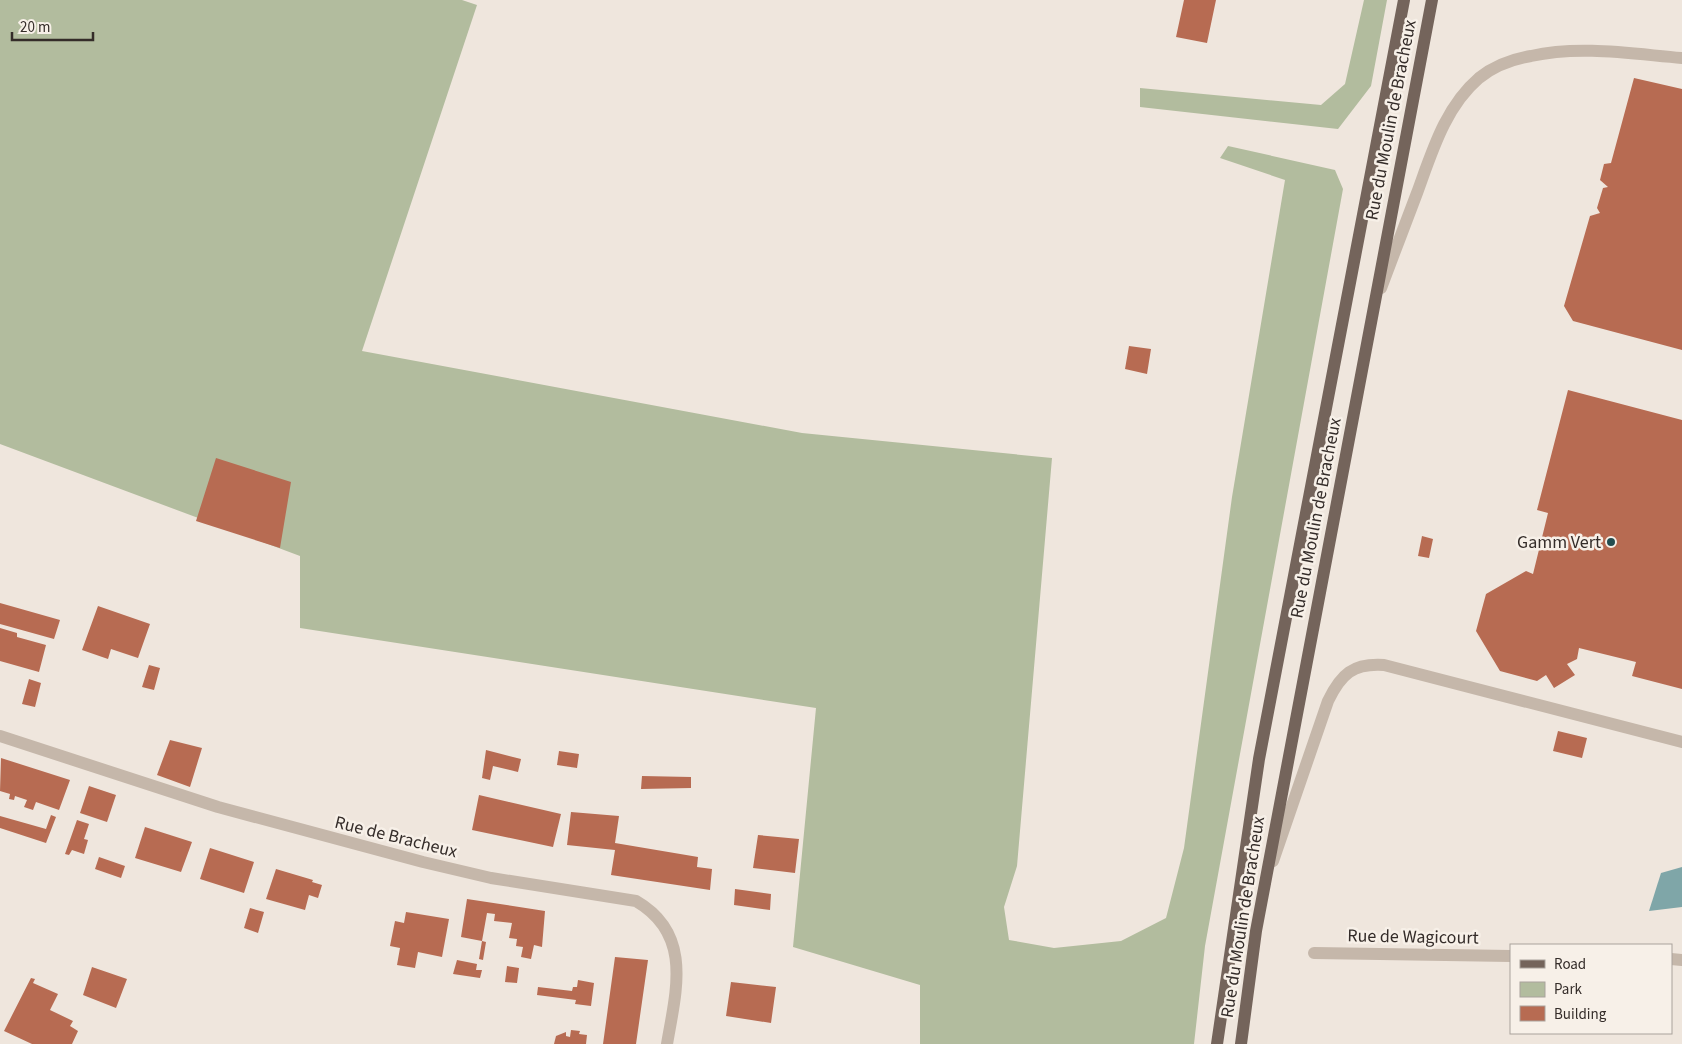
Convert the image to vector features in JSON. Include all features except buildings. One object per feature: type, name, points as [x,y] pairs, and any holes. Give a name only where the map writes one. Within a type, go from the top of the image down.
[{"type":"main road","name":"Rue du Moulin de Bracheux","points":[[1217,1044],[1259,759],[1404,0]]},
{"type":"main road","name":"Rue du Moulin de Bracheux","points":[[1241,1044],[1252,958],[1264,887],[1432,0]]},
{"type":"street","points":[[1374,307],[1438,137],[1456,103],[1480,77],[1510,61],[1532,55],[1589,51],[1682,58]]},
{"type":"street","points":[[1264,887],[1328,701],[1336,685],[1347,673],[1359,665],[1384,664],[1414,674],[1682,742]]},
{"type":"street","name":"Rue de Bracheux","points":[[0,736],[218,807],[423,862],[519,883],[636,901],[652,913],[663,927],[676,956],[677,983],[667,1044]]},
{"type":"street","name":"Rue de Wagicourt","points":[[1314,953],[1510,956]]},
{"type":"green space","points":[[0,0],[462,0],[477,5],[362,351],[802,433],[1052,458],[1017,866],[1004,907],[1009,940],[1054,948],[1121,941],[1166,918],[1184,848],[1232,497],[1285,180],[1220,158],[1228,146],[1335,170],[1343,189],[1205,946],[1194,1044],[920,1044],[920,985],[793,947],[816,708],[300,628],[300,556],[0,444]]},
{"type":"green space","points":[[1364,0],[1387,0],[1371,86],[1338,129],[1140,107],[1140,88],[1321,105],[1345,84]]},
{"type":"water","points":[[1682,867],[1682,907],[1649,911],[1661,873]]},
{"type":"place","name":"Gamm Vert","points":[[1611,542]]}]
